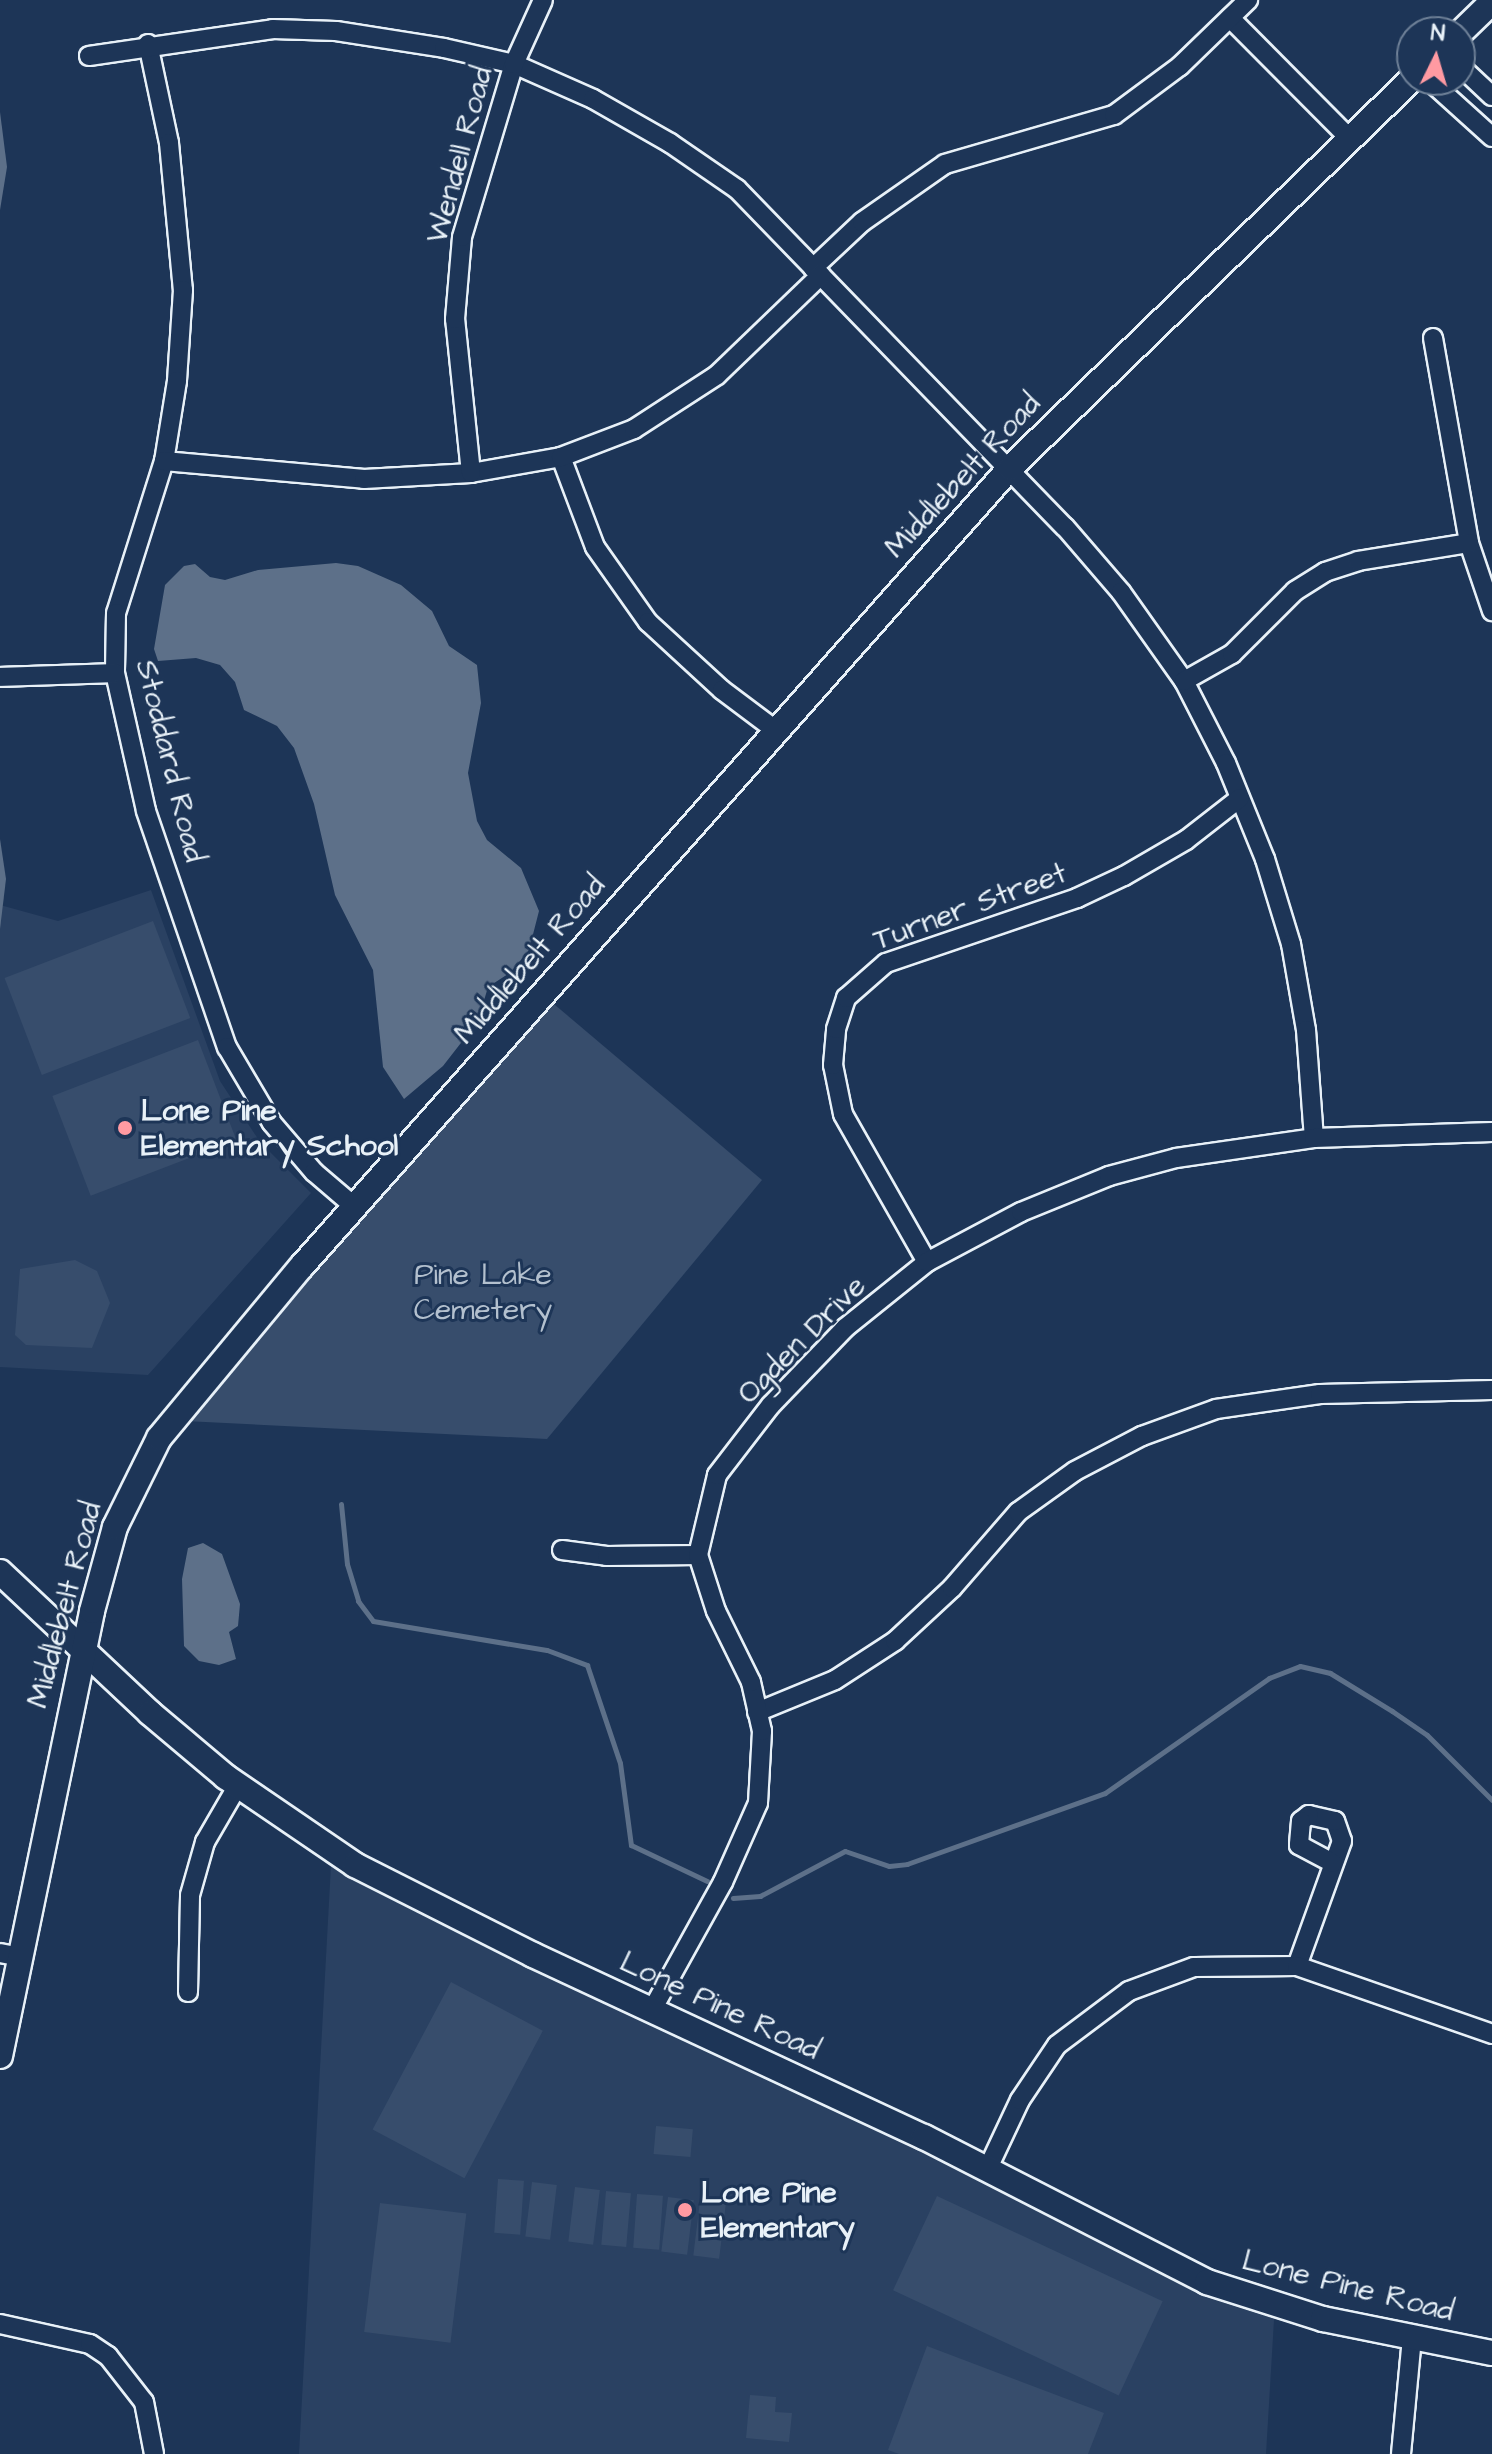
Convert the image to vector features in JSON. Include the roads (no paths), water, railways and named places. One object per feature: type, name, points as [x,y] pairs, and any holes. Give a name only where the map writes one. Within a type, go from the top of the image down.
[{"type":"street","name":"Wendell Road","points":[[471,473],[455,319],[462,237],[514,64],[543,0]]},
{"type":"street","points":[[164,461],[364,479],[471,473],[561,457],[634,429],[717,375],[862,222],[945,164],[1097,124],[1114,115],[1180,66],[1248,0]]},
{"type":"street","points":[[1476,18],[1492,2]]},
{"type":"street","points":[[1230,18],[1350,139]]},
{"type":"street","points":[[89,56],[148,44],[273,29],[336,31],[514,64],[593,99],[682,151],[737,189],[1010,468],[1121,592],[1184,681],[1240,798],[1291,944],[1306,1030],[1314,1138]]},
{"type":"street","name":"Stoddard Road","points":[[148,44],[169,143],[183,290],[177,381],[164,461],[116,613],[115,673],[146,811],[227,1047],[272,1123],[314,1172],[355,1207]]},
{"type":"street","points":[[1476,81],[1492,96]]},
{"type":"street","name":"Middlebelt Road","points":[[0,2056],[10,1955],[84,1646],[115,1527],[159,1438],[355,1207],[774,729],[1010,468],[1396,94]]},
{"type":"street","points":[[1447,96],[1492,137]]},
{"type":"street","points":[[1433,338],[1469,543],[1492,611]]},
{"type":"street","points":[[561,457],[595,547],[648,622],[722,690],[774,729]]},
{"type":"street","points":[[1184,681],[1232,654],[1295,591],[1325,572],[1358,561],[1469,543]]},
{"type":"street","points":[[0,677],[115,673]]},
{"type":"street","name":"Turner Street","points":[[927,1262],[843,1114],[833,1065],[836,1029],[846,998],[862,979],[886,963],[1077,898],[1124,876],[1186,840],[1240,798]]},
{"type":"street","name":"Ogden Drive","points":[[698,1555],[717,1475],[771,1405],[845,1328],[927,1262],[1021,1212],[1109,1176],[1176,1158],[1314,1138],[1492,1132]]},
{"type":"street","points":[[757,1712],[835,1680],[895,1641],[952,1588],[1018,1512],[1075,1471],[1142,1436],[1216,1409],[1320,1394],[1492,1390]]},
{"type":"street","points":[[562,1550],[698,1555],[716,1611],[751,1682],[757,1712],[758,1803],[723,1882],[652,2010]]},
{"type":"street","name":"Lone Pine Road","points":[[0,1572],[84,1646],[150,1713],[238,1785],[355,1865],[652,2010],[988,2168],[1207,2282],[1323,2319],[1492,2353]]},
{"type":"street","points":[[188,1992],[190,1895],[205,1842],[238,1785]]},
{"type":"street","points":[[1297,1966],[1333,1863]]},
{"type":"street","points":[[988,2168],[1038,2071],[1057,2045],[1101,2008],[1138,1987],[1194,1967],[1297,1966],[1492,2034]]},
{"type":"street","points":[[0,2324],[90,2344],[108,2356],[144,2402],[154,2454]]},
{"type":"street","points":[[1401,2454],[1412,2337]]},
{"type":"waterway","points":[[341,1504],[347,1564],[358,1601],[373,1621],[547,1650],[587,1665],[620,1763],[631,1845],[707,1881]]},
{"type":"waterway","points":[[733,1898],[760,1896],[845,1851],[889,1866],[907,1864],[1105,1793],[1269,1678],[1300,1666],[1330,1673],[1427,1735],[1492,1800]]},
{"type":"place","name":"Lone Pine Elementary School","points":[[125,1128]]},
{"type":"place","name":"Lone Pine Elementary","points":[[685,2210]]},
{"type":"park label","name":"Pine Lake Cemetery","points":[[483,1292]]}]
